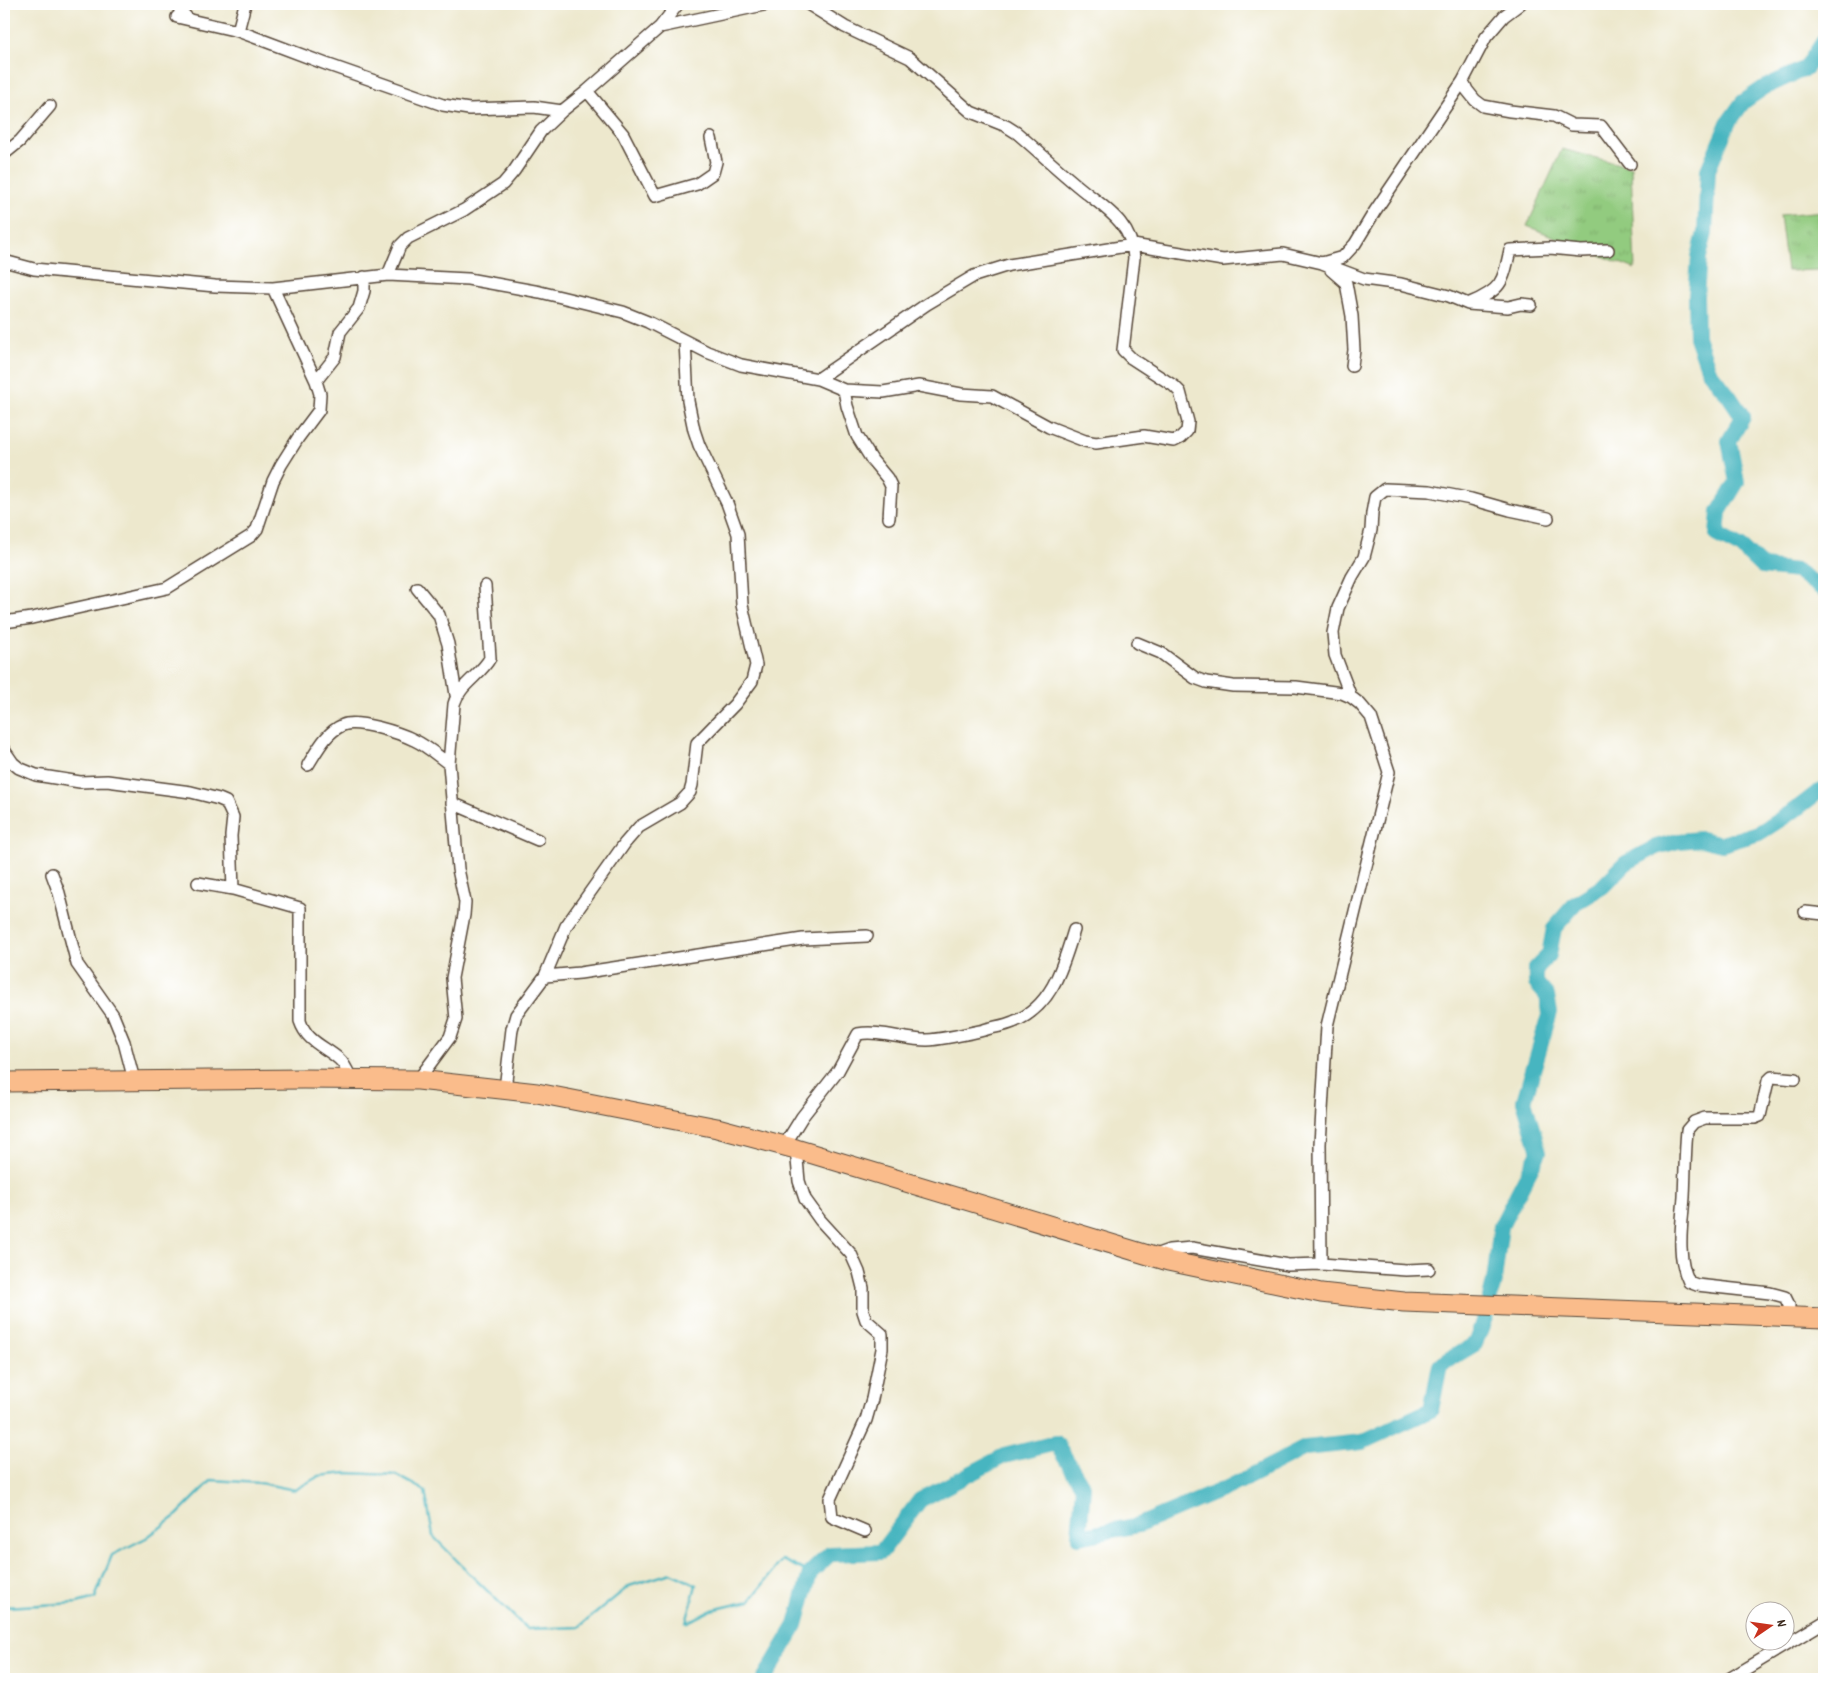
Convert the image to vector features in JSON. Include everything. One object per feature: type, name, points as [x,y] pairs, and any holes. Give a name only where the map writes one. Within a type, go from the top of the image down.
[{"type":"highway","points":[[4,1082],[418,1080],[538,1093],[717,1128],[1151,1256],[1251,1280],[1383,1300],[1824,1318]]},
{"type":"street","points":[[177,4],[183,18],[238,31],[443,105],[469,109],[534,107],[562,111]]},
{"type":"street","points":[[238,31],[244,4]]},
{"type":"street","points":[[388,275],[400,246],[408,238],[464,210],[503,184],[541,131],[660,27],[678,4]]},
{"type":"street","points":[[660,27],[768,4]]},
{"type":"street","points":[[4,261],[34,269],[214,286],[273,288],[388,275],[468,279],[540,292],[623,312],[648,322],[706,352],[741,365],[818,379],[844,390],[883,392],[919,386],[961,394],[992,396],[1049,427],[1085,441],[1096,443],[1144,436],[1174,441],[1180,438],[1187,431],[1188,422],[1180,392],[1174,386],[1131,358],[1123,350],[1134,245],[1124,228],[1110,211],[1080,188],[1017,133],[1006,126],[971,112],[910,58],[845,27],[808,4]]},
{"type":"street","points":[[1322,263],[1343,257],[1355,244],[1375,211],[1463,81],[1486,37],[1504,16],[1520,4]]},
{"type":"street","points":[[1463,81],[1467,90],[1483,106],[1554,116],[1572,125],[1601,126],[1630,164]]},
{"type":"street","points":[[587,91],[623,134],[654,196],[696,184],[713,173],[716,162],[711,138]]},
{"type":"street","points":[[4,154],[20,140],[50,106]]},
{"type":"street","points":[[818,379],[927,304],[974,276],[1009,265],[1134,245],[1223,260],[1283,254],[1322,263],[1364,279],[1401,284],[1440,294],[1468,304],[1508,307],[1521,304],[1530,305]]},
{"type":"street","points":[[1468,304],[1496,289],[1504,275],[1510,250],[1550,248],[1581,251],[1608,250]]},
{"type":"street","points":[[1322,263],[1346,282],[1352,316],[1354,350],[1352,366]]},
{"type":"street","points":[[316,381],[335,357],[340,332],[359,308],[364,291],[364,277]]},
{"type":"street","points":[[4,622],[32,618],[167,588],[252,536],[281,465],[319,410],[320,394],[316,381],[273,288]]},
{"type":"street","points":[[505,1089],[512,1029],[516,1015],[545,976],[566,926],[639,827],[680,803],[690,792],[697,743],[735,704],[752,681],[756,665],[742,605],[738,534],[727,503],[699,446],[694,430],[688,401],[685,342]]},
{"type":"street","points":[[844,390],[857,436],[872,460],[887,478],[890,486],[889,518]]},
{"type":"street","points":[[1352,697],[1335,655],[1333,633],[1338,608],[1364,556],[1371,530],[1375,497],[1385,489],[1430,491],[1548,518]]},
{"type":"street","points":[[456,695],[490,658],[485,586]]},
{"type":"street","points":[[417,588],[439,615],[448,644],[456,695],[449,764],[458,869],[465,902],[452,978],[456,1019],[450,1037],[418,1080]]},
{"type":"street","points":[[1137,643],[1162,653],[1195,678],[1206,682],[1233,686],[1296,687],[1342,693],[1352,697],[1371,717],[1390,772],[1326,1026],[1320,1144],[1321,1264]]},
{"type":"street","points":[[308,765],[324,740],[345,724],[361,724],[414,740],[449,764]]},
{"type":"street","points":[[4,750],[19,768],[36,775],[80,782],[107,781],[191,792],[226,802],[233,817],[231,836],[233,890]]},
{"type":"street","points":[[452,803],[538,840]]},
{"type":"street","points":[[52,874],[59,893],[77,964],[113,1015],[124,1042],[134,1080]]},
{"type":"street","points":[[198,883],[233,890],[300,908],[300,1021],[304,1031],[310,1038],[340,1060],[351,1080]]},
{"type":"street","points":[[1804,912],[1824,914]]},
{"type":"street","points":[[865,1531],[832,1517],[830,1499],[866,1420],[882,1349],[882,1334],[866,1320],[863,1311],[863,1288],[859,1272],[850,1254],[820,1220],[805,1199],[790,1148],[802,1117],[838,1071],[858,1034],[866,1032],[929,1040],[976,1032],[1014,1022],[1039,1007],[1059,977],[1074,930]]},
{"type":"street","points":[[545,976],[580,973],[803,939],[867,936]]},
{"type":"street","points":[[1788,1316],[1789,1306],[1785,1297],[1770,1292],[1697,1285],[1689,1282],[1685,1274],[1681,1216],[1684,1198],[1687,1130],[1694,1122],[1705,1118],[1755,1118],[1760,1116],[1768,1081],[1772,1077],[1795,1079]]},
{"type":"street","points":[[1151,1256],[1169,1250],[1192,1248],[1288,1265],[1321,1264],[1406,1270],[1429,1269]]},
{"type":"street","points":[[1729,1679],[1824,1622]]},
{"type":"green space","points":[[1562,149],[1631,167],[1635,269],[1527,226]]},
{"type":"green space","points":[[1824,211],[1824,270],[1787,271],[1780,215]]},
{"type":"waterway","points":[[1824,41],[1806,68],[1765,87],[1743,102],[1728,123],[1708,170],[1705,233],[1699,257],[1696,296],[1697,337],[1709,371],[1743,417],[1729,441],[1737,482],[1719,512],[1717,535],[1742,548],[1762,567],[1797,571],[1824,590]]},
{"type":"waterway","points":[[1490,1298],[1501,1226],[1539,1152],[1524,1101],[1550,1012],[1547,996],[1536,983],[1536,968],[1549,955],[1554,928],[1576,903],[1602,887],[1626,863],[1656,847],[1678,841],[1701,839],[1722,844],[1759,833],[1824,790]]},
{"type":"waterway","points":[[764,1679],[796,1625],[810,1573],[830,1554],[881,1552],[920,1500],[1004,1456],[1056,1443],[1083,1487],[1079,1537],[1139,1525],[1229,1487],[1305,1448],[1362,1442],[1431,1410],[1440,1365],[1475,1344],[1487,1312]]},
{"type":"waterway","points":[[4,1607],[77,1603],[95,1598],[112,1555],[146,1538],[177,1515],[212,1480],[260,1483],[295,1490],[319,1476],[347,1473],[396,1475],[425,1491],[433,1536],[527,1629],[579,1627],[629,1586],[671,1573],[696,1585],[686,1623],[712,1610],[750,1601],[782,1560],[810,1573]]}]
